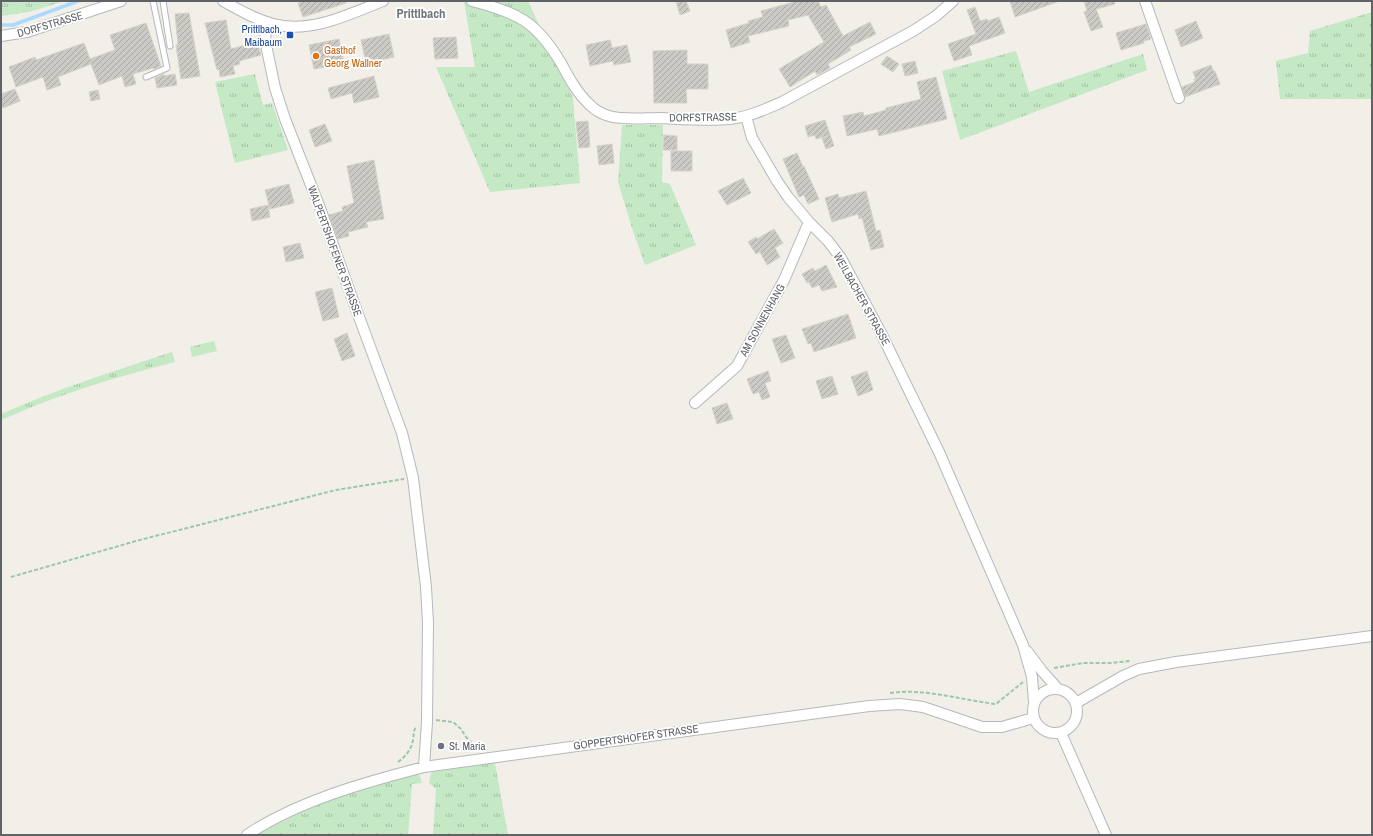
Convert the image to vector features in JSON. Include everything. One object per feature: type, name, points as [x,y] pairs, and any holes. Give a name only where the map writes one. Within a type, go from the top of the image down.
[{"type":"street","name":"DORFSTRASSE","points":[[1,36],[28,32],[121,1]]},
{"type":"street","points":[[223,1],[267,22],[293,26],[316,24],[332,20],[383,1]]},
{"type":"street","name":"DORFSTRASSE","points":[[472,1],[501,8],[532,25],[551,46],[574,86],[599,112],[609,116],[633,118],[731,119],[761,112],[782,102],[913,31],[936,16],[953,1]]},
{"type":"street","points":[[1145,1],[1179,98]]},
{"type":"street","name":"WALPERTSHOFENER STRASSE","points":[[267,22],[265,40],[284,119],[320,208],[402,433],[413,478],[426,587],[428,623],[424,767]]},
{"type":"street","name":"WEILBACHER STRASSE","points":[[746,116],[752,138],[777,181],[788,197],[809,222],[828,241],[841,258],[881,333],[939,452],[1023,645]]},
{"type":"street","name":"AM SONNENHANG","points":[[695,403],[737,366],[784,280],[809,222]]},
{"type":"street","points":[[1076,703],[1123,676],[1139,669],[1176,662],[1372,636]]},
{"type":"street","points":[[1023,645],[1042,671],[1058,689]]},
{"type":"street","points":[[1023,645],[1032,677],[1034,702]]},
{"type":"street","points":[[1058,689],[1066,692],[1072,696],[1076,703],[1078,710],[1073,724],[1061,733],[1042,730],[1033,718],[1032,708],[1034,702],[1046,690],[1058,689]]},
{"type":"street","name":"GOPPERTSHOFER STRASSE","points":[[247,835],[266,824],[327,796],[356,785],[424,767],[869,706],[900,704],[923,707],[982,727],[1002,726],[1033,718]]},
{"type":"street","points":[[1061,733],[1105,833]]},
{"type":"lane","points":[[146,76],[167,68],[153,1]]},
{"type":"lane","points":[[163,1],[170,46]]},
{"type":"path","points":[[11,577],[136,541],[336,490],[413,478]]},
{"type":"path","points":[[1042,671],[1083,663],[1111,663],[1135,660]]},
{"type":"path","points":[[887,693],[903,691],[916,692],[996,704],[1017,686],[1032,677]]},
{"type":"path","points":[[426,722],[437,720],[453,722],[474,745],[488,748]]},
{"type":"green space","points":[[1,1],[65,1],[29,12],[1,16]]},
{"type":"green space","points":[[464,1],[528,1],[573,98],[580,183],[490,192],[436,67],[475,67]]},
{"type":"green space","points":[[1372,12],[1372,99],[1280,99],[1276,61],[1308,53],[1310,31]]},
{"type":"green space","points":[[1016,51],[1029,92],[1143,54],[1147,70],[960,140],[942,71]]},
{"type":"green space","points":[[255,74],[263,105],[272,103],[288,150],[235,163],[215,82]]},
{"type":"green space","points":[[622,125],[663,125],[662,182],[670,184],[696,245],[645,265],[618,182]]},
{"type":"green space","points":[[214,341],[217,351],[192,357],[190,347]]},
{"type":"green space","points":[[172,352],[175,362],[86,387],[43,402],[1,420],[1,414],[43,396]]},
{"type":"green space","points":[[495,763],[508,835],[433,835],[436,789],[429,783],[430,776],[433,771]]},
{"type":"green space","points":[[416,773],[420,776],[422,783],[412,784],[408,835],[257,835],[318,805]]},
{"type":"building","points":[[305,1],[346,1],[346,3],[303,17],[298,3]]},
{"type":"building","points":[[676,1],[686,1],[690,11],[680,15]]},
{"type":"building","points":[[798,1],[818,1],[821,7],[826,5],[843,36],[870,22],[876,34],[849,47],[851,50],[828,64],[830,68],[817,75],[815,71],[790,87],[779,69],[824,42],[808,15],[788,20],[789,26],[748,36],[750,42],[731,48],[726,30],[763,17],[761,11]]},
{"type":"building","points":[[1010,1],[1057,1],[1057,2],[1015,17]]},
{"type":"building","points":[[1084,1],[1114,1],[1115,4],[1096,9],[1103,27],[1091,31],[1084,12],[1087,11]]},
{"type":"building","points":[[975,7],[980,21],[987,19],[988,21],[999,17],[1005,33],[969,46],[972,55],[954,61],[948,44],[976,34],[967,10]]},
{"type":"building","points":[[189,13],[200,76],[181,79],[176,45],[178,45],[175,14]]},
{"type":"building","points":[[226,20],[231,49],[257,42],[261,55],[239,61],[240,64],[233,66],[235,74],[220,77],[205,23]]},
{"type":"building","points":[[1196,21],[1203,38],[1181,47],[1175,30]]},
{"type":"building","points":[[146,23],[161,66],[133,74],[136,84],[125,87],[122,76],[99,85],[91,64],[58,77],[61,85],[47,90],[43,77],[16,87],[9,67],[35,57],[36,60],[84,43],[90,59],[115,50],[110,35]]},
{"type":"building","points":[[1146,24],[1151,39],[1144,41],[1144,43],[1121,50],[1116,33]]},
{"type":"building","points":[[389,34],[394,57],[366,63],[361,40]]},
{"type":"building","points":[[456,37],[458,58],[435,59],[433,38]]},
{"type":"building","points":[[339,39],[344,63],[314,69],[309,45]]},
{"type":"building","points":[[610,40],[612,48],[627,45],[631,62],[614,65],[613,61],[590,66],[586,45]]},
{"type":"building","points":[[687,50],[687,64],[708,64],[708,89],[686,89],[687,103],[654,103],[653,51]]},
{"type":"building","points":[[887,56],[899,64],[893,72],[881,64]]},
{"type":"building","points":[[915,61],[918,73],[905,76],[902,64]]},
{"type":"building","points":[[1211,65],[1220,84],[1185,97],[1182,87],[1195,82],[1194,79],[1196,79],[1193,72]]},
{"type":"building","points":[[164,74],[164,76],[175,74],[177,85],[157,88],[155,78]]},
{"type":"building","points":[[374,76],[379,97],[354,103],[352,93],[331,99],[328,88]]},
{"type":"building","points":[[936,77],[947,119],[879,136],[877,129],[847,136],[843,116],[863,112],[864,116],[886,110],[886,108],[921,99],[917,82]]},
{"type":"building","points":[[15,89],[20,101],[3,108],[1,103],[1,94]]},
{"type":"building","points":[[98,90],[100,99],[91,101],[89,92]]},
{"type":"building","points":[[825,120],[834,146],[826,149],[822,138],[828,136],[816,139],[815,135],[808,137],[805,126]]},
{"type":"building","points":[[588,121],[590,147],[579,148],[576,122]]},
{"type":"building","points":[[325,124],[332,141],[315,147],[309,130]]},
{"type":"building","points":[[664,135],[677,136],[677,150],[663,150]]},
{"type":"building","points":[[612,144],[614,163],[599,165],[597,146]]},
{"type":"building","points":[[671,151],[692,151],[692,171],[671,171]]},
{"type":"building","points":[[797,153],[819,199],[808,204],[804,195],[799,197],[783,159]]},
{"type":"building","points":[[374,160],[384,219],[366,222],[368,227],[348,232],[349,236],[338,239],[329,215],[343,211],[342,207],[354,203],[347,166]]},
{"type":"building","points":[[743,178],[751,193],[727,205],[718,191]]},
{"type":"building","points":[[289,184],[294,203],[270,209],[265,190]]},
{"type":"building","points":[[866,191],[876,231],[880,230],[884,247],[871,250],[862,218],[859,219],[858,214],[832,222],[825,198],[838,194],[839,198]]},
{"type":"building","points":[[268,205],[270,217],[252,221],[250,209]]},
{"type":"building","points":[[774,229],[783,243],[775,248],[780,257],[767,265],[760,252],[756,254],[748,242],[756,237],[757,239]]},
{"type":"building","points":[[300,243],[304,258],[286,262],[283,247]]},
{"type":"building","points":[[826,265],[837,287],[822,291],[819,285],[812,288],[802,274],[813,268],[815,271]]},
{"type":"building","points":[[332,288],[339,317],[323,321],[315,292]]},
{"type":"building","points":[[848,314],[856,338],[814,352],[811,343],[808,344],[802,329]]},
{"type":"building","points":[[347,333],[355,356],[342,361],[334,339]]},
{"type":"building","points":[[786,335],[795,358],[781,363],[772,339]]},
{"type":"building","points":[[768,371],[771,381],[765,383],[770,397],[762,400],[759,392],[753,394],[747,379]]},
{"type":"building","points":[[867,371],[873,390],[858,396],[851,377]]},
{"type":"building","points":[[832,376],[838,394],[822,399],[816,381]]},
{"type":"building","points":[[727,403],[733,419],[717,424],[712,408]]},
{"type":"waterway","name":"Prittlbach","points":[[1,25],[13,25],[78,1]]},
{"type":"place","name":"Prittlbach, Maibaum","points":[[290,35]]},
{"type":"place","name":"Gasthof Georg Wallner","points":[[316,56]]},
{"type":"place","name":"St. Maria","points":[[441,746]]},
{"type":"district","name":"Prittlbach","points":[[421,13]]}]
